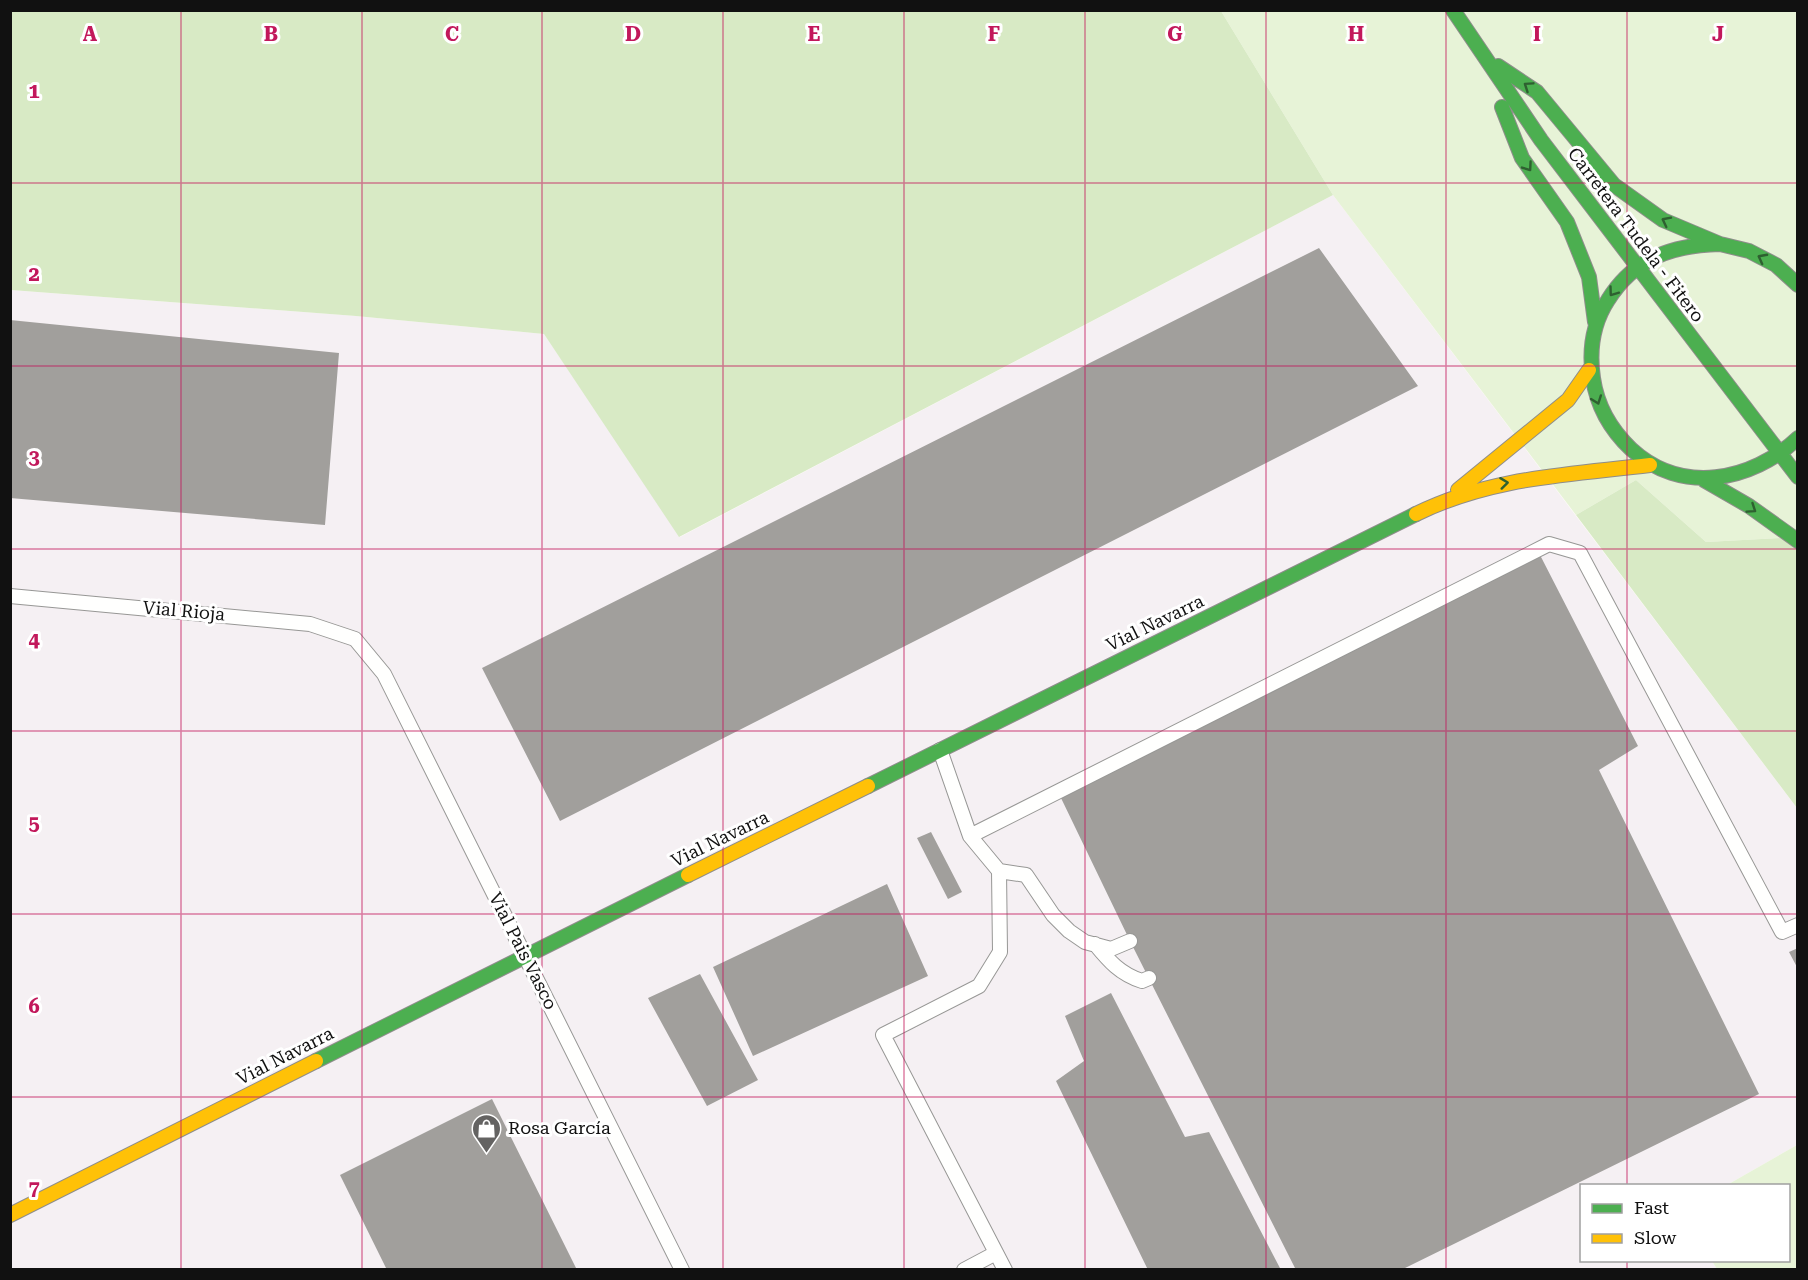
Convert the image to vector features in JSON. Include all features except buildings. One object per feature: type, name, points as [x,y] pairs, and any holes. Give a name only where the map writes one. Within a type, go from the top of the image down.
[{"type":"street","name":"Carretera Tudela - Fitero","points":[[1453,10],[1541,140],[1797,477]]},
{"type":"street","points":[[1482,55],[1537,92],[1614,185],[1663,220],[1720,244],[1749,251],[1776,265],[1797,285]]},
{"type":"street","points":[[1482,55],[1522,158],[1567,222],[1589,277],[1595,322],[1589,370],[1595,398],[1608,425],[1626,447],[1650,465],[1676,476],[1704,480],[1744,474],[1781,455],[1797,438]]},
{"type":"street","points":[[1595,322],[1612,291],[1638,266],[1660,253],[1691,244],[1720,244]]},
{"type":"street","name":"Vial Navarra","points":[[1447,499],[1568,400],[1589,370]]},
{"type":"street","name":"Vial Navarra","points":[[10,1215],[525,956],[1447,499],[1492,485],[1650,465]]},
{"type":"street","points":[[1704,480],[1749,506],[1797,541]]},
{"type":"lane","points":[[970,836],[1549,544],[1580,553],[1782,932],[1797,925]]},
{"type":"lane","name":"Vial Rioja","points":[[10,596],[310,624],[355,639]]},
{"type":"lane","name":"Vial Pais Vasco","points":[[355,639],[384,674],[682,1269]]},
{"type":"lane","points":[[940,750],[970,836],[999,871],[1000,952],[979,986],[883,1035],[1005,1269]]},
{"type":"lane","points":[[999,871],[1026,875],[1053,915],[1069,931],[1085,942],[1111,949],[1130,941]]},
{"type":"lane","points":[[1095,944],[1117,969],[1128,977],[1142,981],[1149,978]]},
{"type":"lane","points":[[964,1269],[996,1253]]},
{"type":"shaded area","points":[[1333,195],[1797,808],[1797,1145],[1729,1184],[1580,1184],[1580,1262],[1713,1262],[1717,1269],[11,1269],[10,290],[356,316],[544,334],[680,537]]},
{"type":"green space","points":[[10,11],[1221,11],[1333,195],[679,537],[544,334],[356,316],[11,290]]},
{"type":"green space","points":[[1221,11],[1797,11],[1797,537],[1706,542],[1636,480],[1576,515],[1333,195]]},
{"type":"green space","points":[[1636,480],[1706,542],[1797,537],[1797,808],[1576,515]]},
{"type":"green space","points":[[1797,1145],[1797,1269],[1717,1269],[1713,1262],[1790,1262],[1790,1184],[1729,1184]]},
{"type":"traffic: fast","points":[[1453,10],[1541,140],[1798,477]]},
{"type":"traffic: fast","points":[[1498,66],[1537,92],[1614,185],[1663,220],[1720,244],[1749,251],[1776,265],[1798,285]]},
{"type":"traffic: fast","points":[[1502,107],[1522,158],[1567,222],[1589,277],[1595,322]]},
{"type":"traffic: fast","points":[[1720,244],[1686,247],[1656,257],[1642,264],[1618,286],[1603,309],[1593,338],[1593,378],[1602,408],[1611,426],[1631,449],[1651,464],[1672,473],[1693,477],[1716,477],[1738,473],[1759,465],[1798,438]]},
{"type":"traffic: fast","points":[[1704,480],[1749,506],[1798,541]]},
{"type":"traffic: fast","points":[[868,786],[1416,514]]},
{"type":"traffic: fast","points":[[316,1061],[688,875]]},
{"type":"traffic: slow","points":[[1458,490],[1568,400],[1589,370]]},
{"type":"traffic: slow","points":[[1416,514],[1473,492],[1501,485],[1530,479],[1650,465]]},
{"type":"traffic: slow","points":[[688,875],[868,786]]},
{"type":"traffic: slow","points":[[10,1215],[316,1061]]},
{"type":"place","name":"Rosa García","points":[[487,1154]]}]
